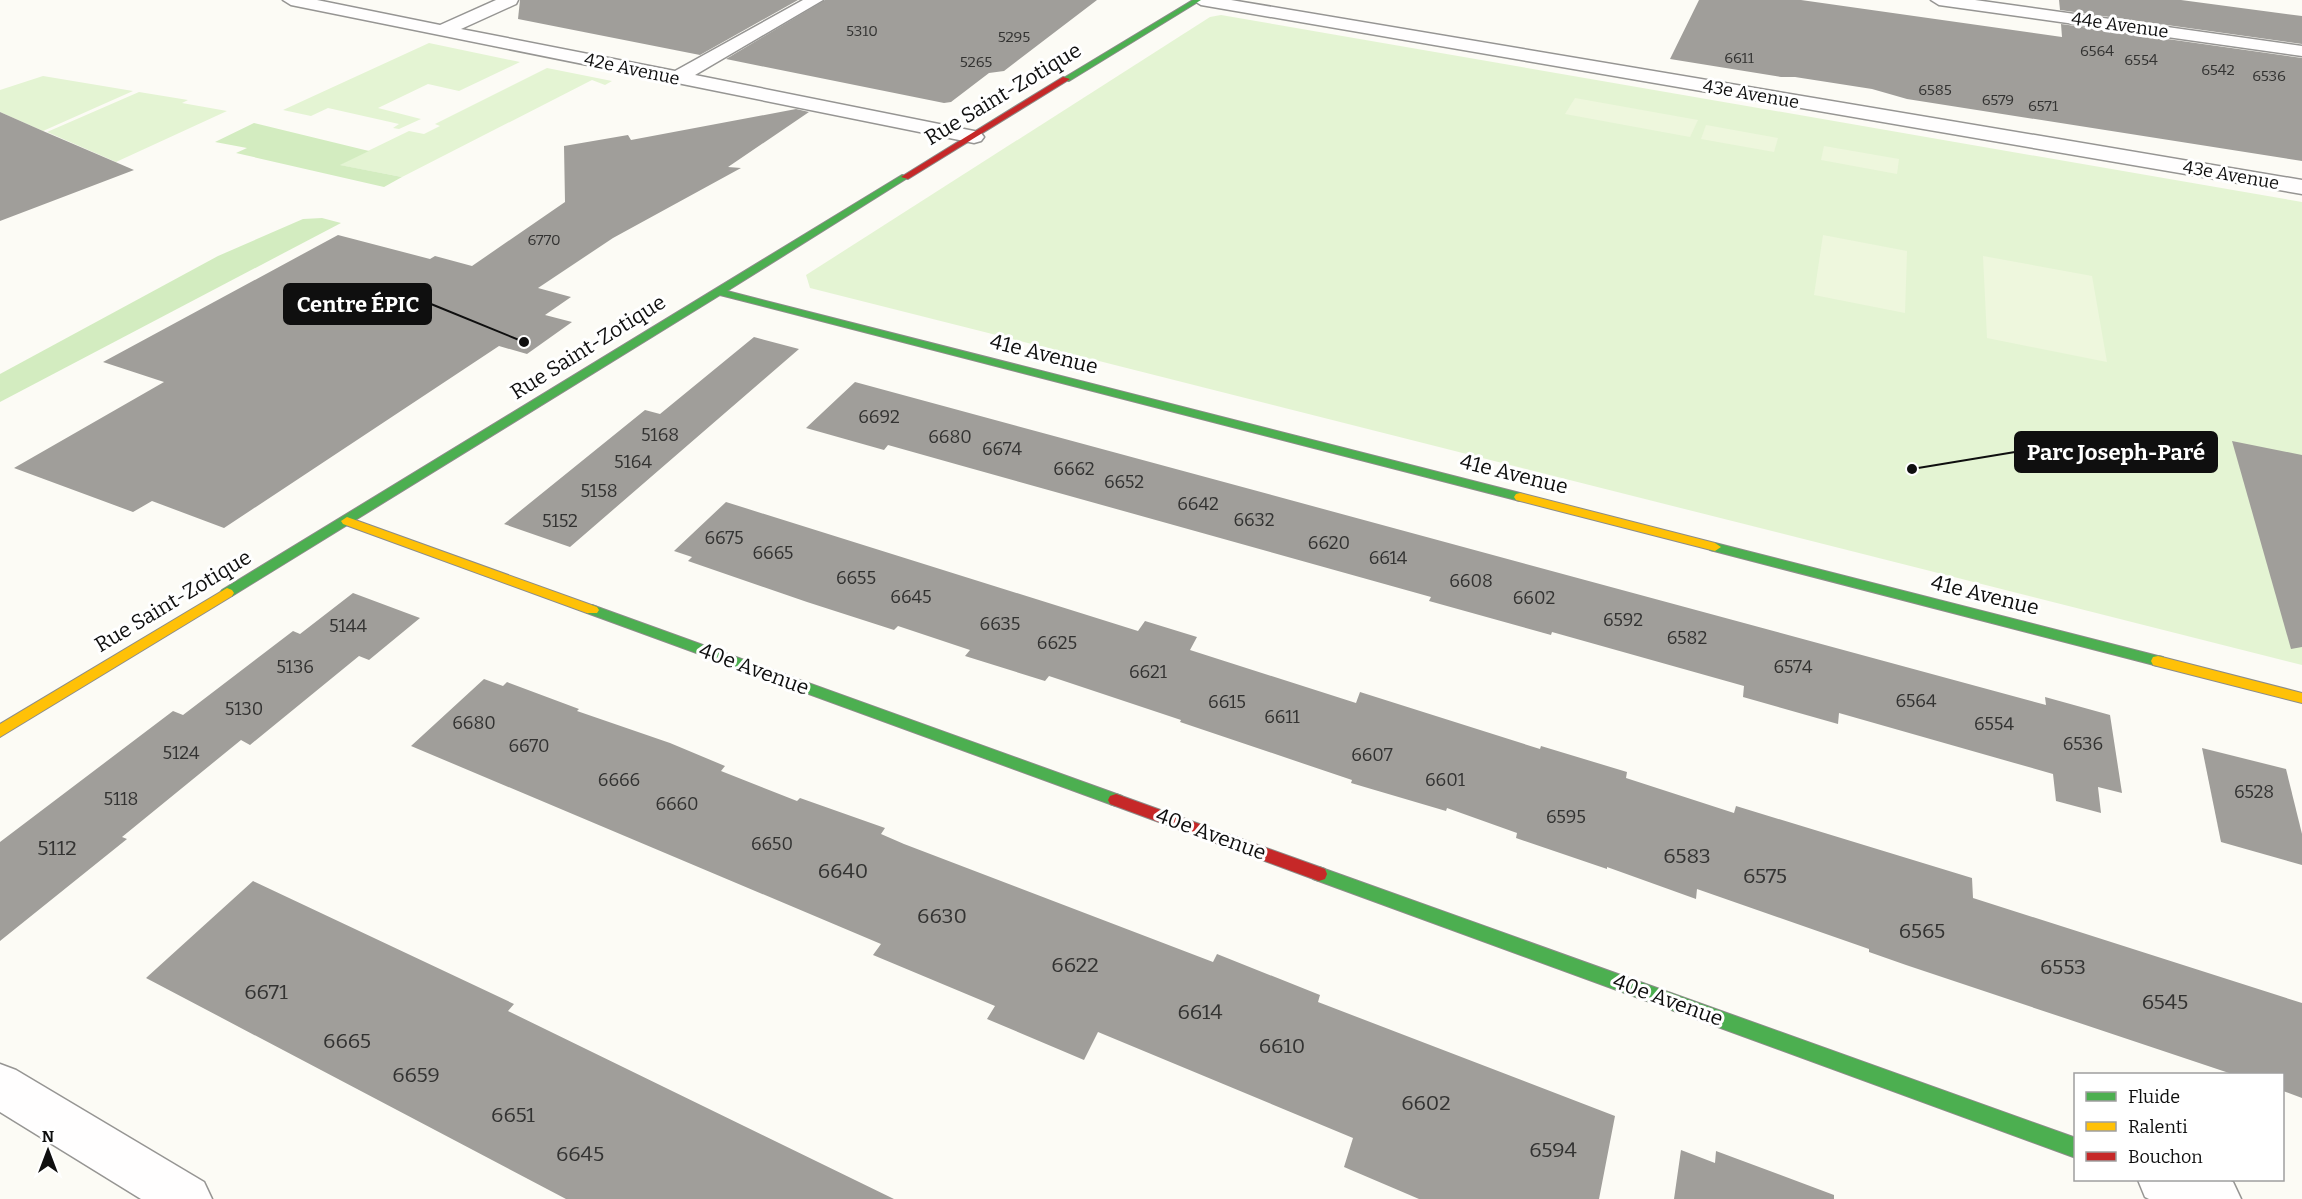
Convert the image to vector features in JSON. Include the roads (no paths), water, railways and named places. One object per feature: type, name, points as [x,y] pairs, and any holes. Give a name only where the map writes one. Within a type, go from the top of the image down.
[{"type":"street","name":"42e Avenue","points":[[291,0],[974,137]]},
{"type":"street","points":[[443,30],[510,0]]},
{"type":"street","points":[[677,78],[815,0]]},
{"type":"street","name":"Rue Saint-Zotique","points":[[0,730],[347,520],[716,291],[1199,0]]},
{"type":"street","name":"43e Avenue","points":[[1199,0],[2302,187]]},
{"type":"street","name":"44e Avenue","points":[[1939,0],[2302,51]]},
{"type":"street","name":"41e Avenue","points":[[716,291],[2302,698]]},
{"type":"street","name":"40e Avenue","points":[[347,520],[2074,1147]]},
{"type":"street","points":[[0,1086],[187,1199]]},
{"type":"street","points":[[2167,1181],[2216,1199]]},
{"type":"place","name":"Centre ÉPIC","points":[[524,342]]},
{"type":"place","name":"Parc Joseph-Paré","points":[[1912,469]]}]
